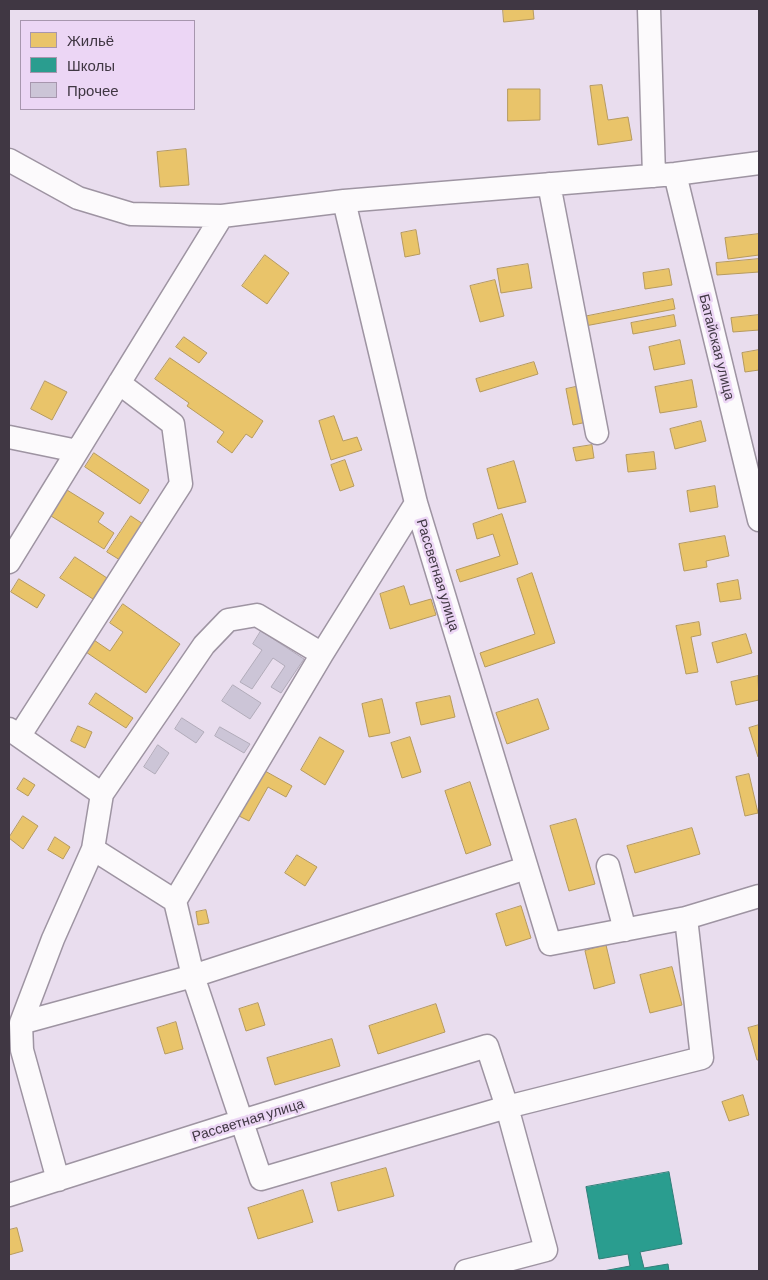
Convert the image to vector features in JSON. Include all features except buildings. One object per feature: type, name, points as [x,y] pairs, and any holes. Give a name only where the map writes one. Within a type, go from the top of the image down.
[{"type":"street","name":"Батайская улица","points":[[648,9],[664,175],[759,520]]},
{"type":"street","points":[[9,160],[78,198],[131,214],[222,216],[344,201],[664,175],[759,163]]},
{"type":"street","points":[[549,184],[597,433]]},
{"type":"street","name":"Рассветная улица","points":[[344,201],[416,502],[550,944],[625,930]]},
{"type":"street","points":[[9,562],[222,216]]},
{"type":"street","points":[[102,794],[14,732],[181,484],[173,424],[119,383]]},
{"type":"street","points":[[9,437],[77,451]]},
{"type":"street","points":[[174,900],[416,502]]},
{"type":"street","points":[[58,1180],[22,1050],[21,1023],[53,939],[93,849],[102,794],[204,645],[228,620],[257,615],[322,654]]},
{"type":"street","points":[[93,849],[174,900],[193,976],[261,1179],[507,1107],[702,1058],[686,918]]},
{"type":"street","points":[[608,866],[625,930],[686,918],[759,896]]},
{"type":"street","points":[[21,1023],[193,976],[526,868]]},
{"type":"street","name":"Рассветная улица","points":[[9,1195],[487,1046],[507,1107]]},
{"type":"street","points":[[466,1271],[546,1250],[507,1107]]}]
